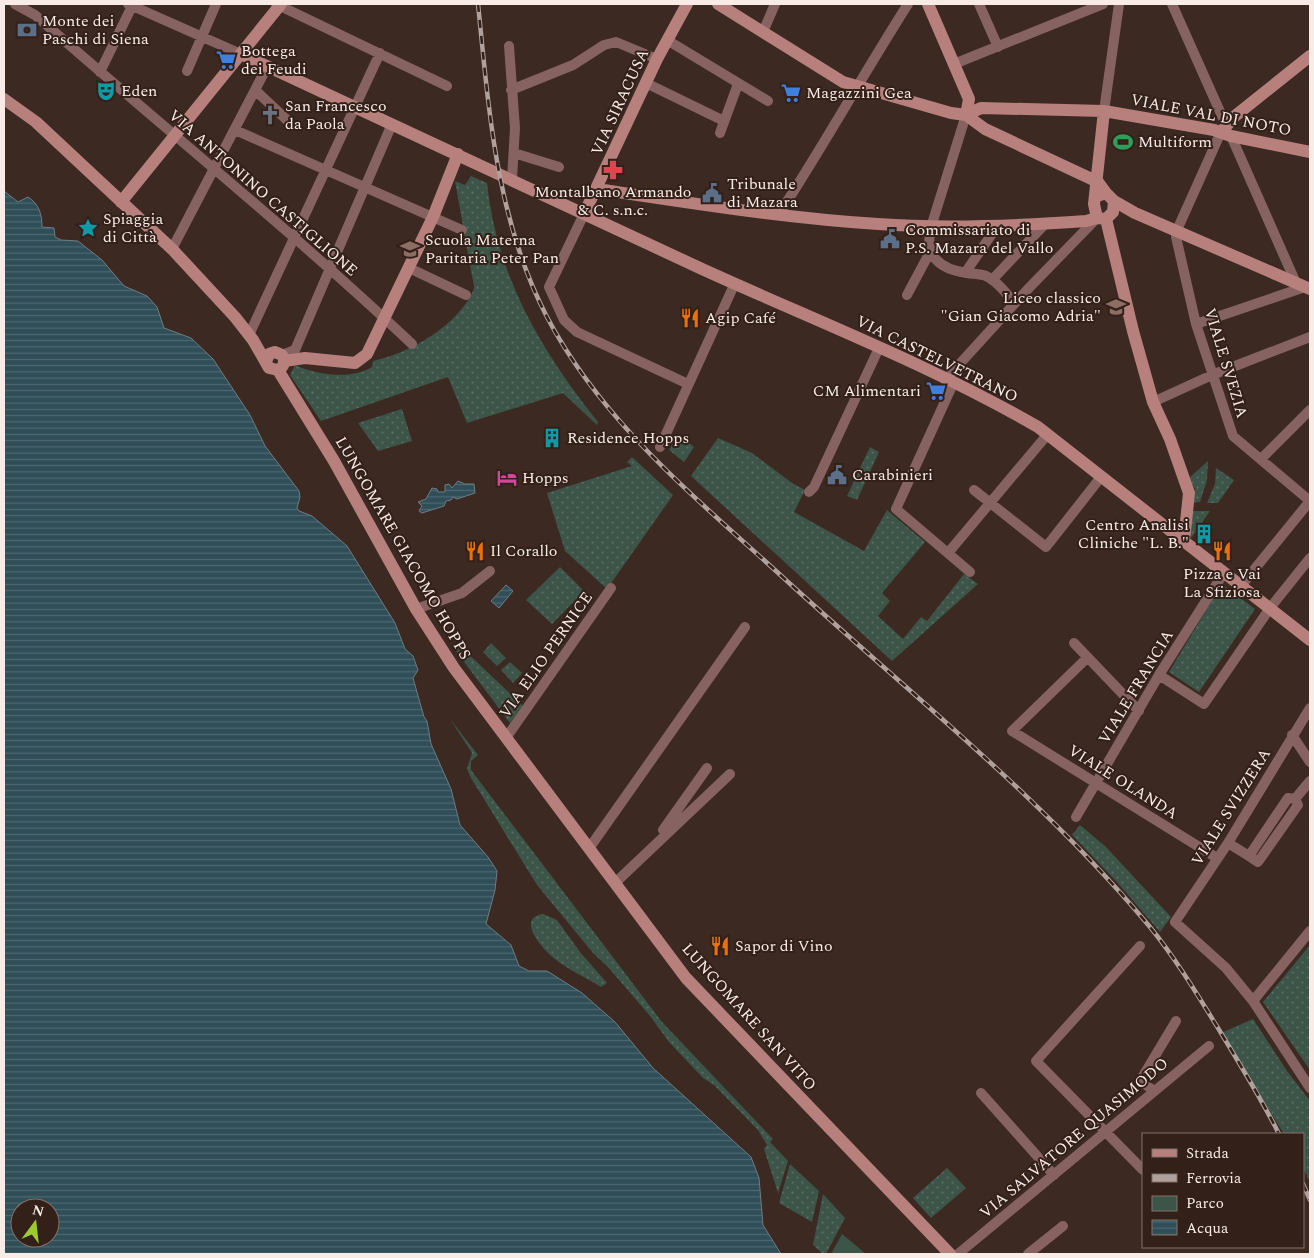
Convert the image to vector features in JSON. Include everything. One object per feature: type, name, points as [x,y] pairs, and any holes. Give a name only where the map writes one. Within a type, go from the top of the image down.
[{"type":"main road","points":[[121,202],[279,4]]},
{"type":"main road","name":"VIA SIRACUSA","points":[[584,214],[666,40],[687,4]]},
{"type":"main road","points":[[718,4],[843,82],[966,115],[985,129],[1098,182]]},
{"type":"main road","points":[[928,4],[969,99],[966,115]]},
{"type":"main road","name":"VIA CASTELVETRANO","points":[[241,54],[1003,407],[1047,435],[1102,476],[1223,574],[1310,640]]},
{"type":"main road","points":[[1226,131],[1296,64],[1310,56]]},
{"type":"main road","name":"LUNGOMARE GIACOMO HOPPS","points":[[4,99],[36,122],[172,249],[235,317],[251,338],[269,368],[280,360]]},
{"type":"main road","name":"VIALE VAL DI NOTO","points":[[966,115],[981,108],[1104,111],[1226,131],[1310,152]]},
{"type":"main road","points":[[1104,111],[1098,182],[1106,197],[1138,214],[1304,286]]},
{"type":"main road","points":[[280,360],[305,358],[339,363],[359,362],[367,354],[433,217],[458,154]]},
{"type":"main road","points":[[597,189],[779,214],[878,224],[931,227],[1045,224],[1100,220],[1138,214]]},
{"type":"main road","points":[[1100,220],[1106,197]]},
{"type":"main road","points":[[1106,197],[1094,204],[1153,402],[1170,439],[1189,493],[1184,541]]},
{"type":"main road","name":"LUNGOMARE GIACOMO HOPPS","points":[[251,338],[280,360],[416,609],[454,668],[506,738]]},
{"type":"main road","name":"LUNGOMARE SAN VITO","points":[[506,738],[590,847],[686,978],[950,1254]]},
{"type":"street","points":[[100,72],[131,4],[241,54]]},
{"type":"street","points":[[187,71],[216,4]]},
{"type":"street","points":[[279,4],[447,86]]},
{"type":"street","points":[[763,32],[775,4]]},
{"type":"street","points":[[779,214],[825,142],[856,87],[908,4]]},
{"type":"street","points":[[979,4],[998,47]]},
{"type":"street","points":[[954,64],[1103,4]]},
{"type":"street","points":[[1104,111],[1119,4]]},
{"type":"street","points":[[1172,4],[1226,131],[1304,286],[1196,324]]},
{"type":"street","name":"VIA ANTONINO CASTIGLIONE","points":[[18,5],[35,16],[174,137],[215,168],[412,344]]},
{"type":"street","points":[[666,40],[768,101]]},
{"type":"street","points":[[511,90],[573,65],[604,45],[616,42],[657,59]]},
{"type":"street","points":[[509,46],[515,128],[510,178]]},
{"type":"street","points":[[251,338],[325,169],[380,53]]},
{"type":"street","points":[[172,249],[267,67]]},
{"type":"street","points":[[646,83],[724,121]]},
{"type":"street","points":[[720,133],[738,84]]},
{"type":"street","points":[[255,90],[288,121]]},
{"type":"street","points":[[966,115],[928,238],[930,252],[937,261],[948,269],[986,276],[1015,303]]},
{"type":"street","points":[[280,360],[295,350],[331,270],[392,124]]},
{"type":"street","points":[[235,130],[462,230]]},
{"type":"street","points":[[1177,230],[1226,131]]},
{"type":"street","points":[[514,153],[559,167]]},
{"type":"street","points":[[584,214],[549,287],[564,320],[576,332],[688,384]]},
{"type":"street","points":[[970,572],[896,509],[949,382],[1015,303],[1100,220]]},
{"type":"street","points":[[992,280],[1045,224]]},
{"type":"street","points":[[965,273],[998,226]]},
{"type":"street","name":"VIALE SVEZIA","points":[[1177,230],[1176,237],[1196,324],[1233,436],[1310,501]]},
{"type":"street","points":[[907,295],[930,252]]},
{"type":"street","points":[[409,268],[466,295]]},
{"type":"street","points":[[660,447],[735,283]]},
{"type":"street","points":[[1153,402],[1310,337]]},
{"type":"street","points":[[809,492],[814,487],[879,348]]},
{"type":"street","points":[[1261,459],[1310,410]]},
{"type":"street","points":[[948,553],[1047,435]]},
{"type":"street","points":[[974,490],[1046,547],[1102,476]]},
{"type":"street","points":[[1240,587],[1310,501]]},
{"type":"street","points":[[1159,675],[1204,704],[1270,608],[1310,558]]},
{"type":"street","points":[[416,609],[462,593],[490,570]]},
{"type":"street","name":"VIALE FRANCIA","points":[[1076,817],[1159,675],[1223,574]]},
{"type":"street","name":"VIA ELIO PERNICE","points":[[506,738],[611,588]]},
{"type":"street","points":[[590,847],[745,627]]},
{"type":"street","points":[[1074,643],[1139,711]]},
{"type":"street","name":"VIALE OLANDA","points":[[1087,658],[1012,731],[1218,858]]},
{"type":"street","name":"VIALE SVIZZERA","points":[[1253,1001],[1226,968],[1176,922],[1228,843],[1310,708]]},
{"type":"street","points":[[1292,736],[1310,762]]},
{"type":"street","points":[[651,848],[707,768]]},
{"type":"street","points":[[616,882],[730,774]]},
{"type":"street","points":[[1228,843],[1249,856],[1288,798],[1295,800],[1310,781]]},
{"type":"street","points":[[1310,931],[1253,1001],[1310,1088]]},
{"type":"street","points":[[1140,946],[1036,1062],[1142,1169]]},
{"type":"street","points":[[1153,1090],[1140,1081],[1176,1021]]},
{"type":"street","name":"VIA SALVATORE QUASIMODO","points":[[958,1254],[1153,1090],[1209,1046]]},
{"type":"street","points":[[981,1093],[1054,1175]]},
{"type":"street","points":[[1028,1254],[1063,1226]]},
{"type":"green space","points":[[471,176],[487,183],[492,217],[501,250],[511,281],[525,311],[540,340],[577,395],[598,422],[597,425],[563,393],[467,423],[448,377],[321,421],[290,375],[295,365],[334,375],[354,374],[364,371],[372,367],[373,361],[413,347],[437,332],[467,302],[473,292],[474,285],[455,181],[465,185]]},
{"type":"green space","points":[[402,409],[412,441],[378,451],[358,423]]},
{"type":"green space","points":[[683,438],[694,447],[684,462],[669,450],[673,443],[678,448]]},
{"type":"green space","points":[[718,438],[752,453],[792,483],[805,490],[794,512],[864,551],[887,510],[925,542],[882,593],[890,601],[878,616],[903,639],[921,617],[927,621],[964,574],[978,584],[892,661],[691,476]]},
{"type":"green space","points":[[870,447],[879,452],[857,500],[847,496]]},
{"type":"green space","points":[[632,457],[673,495],[607,589],[565,551],[547,493],[632,466],[627,462]]},
{"type":"green space","points":[[1208,461],[1207,480],[1200,502],[1193,503],[1195,489],[1189,478]]},
{"type":"green space","points":[[1216,468],[1234,480],[1218,503],[1207,503],[1215,484]]},
{"type":"green space","points":[[1192,511],[1210,511],[1192,537],[1189,535]]},
{"type":"green space","points":[[560,567],[584,591],[552,624],[526,600]]},
{"type":"green space","points":[[1222,584],[1255,609],[1199,692],[1169,672]]},
{"type":"green space","points":[[491,643],[506,658],[497,666],[483,652]]},
{"type":"green space","points":[[460,646],[523,706],[510,723],[456,651]]},
{"type":"green space","points":[[510,662],[522,673],[513,683],[501,670]]},
{"type":"green space","points":[[450,719],[478,755],[471,761],[471,770],[662,1022],[773,1139],[770,1142],[788,1161],[778,1193],[764,1149],[767,1145],[758,1130],[714,1085],[703,1078],[669,1042],[650,1016],[608,967],[593,953],[537,885],[471,778],[467,769],[472,753]]},
{"type":"green space","points":[[1080,825],[1106,847],[1171,917],[1160,932],[1116,881],[1072,835]]},
{"type":"green space","points":[[543,914],[557,920],[580,952],[607,983],[601,987],[560,963],[544,949],[531,928],[531,921]]},
{"type":"green space","points":[[1310,945],[1310,1070],[1263,1002]]},
{"type":"green space","points":[[1253,1019],[1287,1071],[1310,1101],[1310,1182],[1304,1170],[1304,1133],[1283,1133],[1221,1033]]},
{"type":"green space","points":[[790,1164],[819,1191],[812,1222],[779,1203]]},
{"type":"green space","points":[[947,1168],[966,1188],[931,1218],[913,1198]]},
{"type":"green space","points":[[823,1194],[845,1218],[826,1254],[823,1254],[813,1245]]},
{"type":"green space","points":[[842,1234],[866,1254],[831,1254]]},
{"type":"water","points":[[4,191],[18,202],[28,197],[32,200],[39,210],[42,227],[54,228],[55,237],[61,240],[78,241],[102,260],[124,286],[147,296],[157,307],[164,328],[191,338],[213,359],[250,415],[265,446],[299,491],[300,497],[297,508],[299,511],[312,516],[347,546],[395,623],[405,649],[413,656],[418,670],[413,678],[424,717],[427,721],[431,744],[451,789],[460,825],[488,857],[497,871],[495,890],[486,924],[511,945],[519,966],[529,971],[547,971],[582,993],[615,1022],[653,1068],[751,1157],[759,1178],[763,1225],[781,1254],[4,1254]]},
{"type":"water","points":[[458,481],[465,484],[474,484],[475,493],[457,499],[453,497],[451,500],[446,501],[444,506],[422,513],[419,511],[422,506],[418,502],[426,499],[432,488],[437,489],[438,492],[445,492],[445,485],[449,484],[452,488]]},
{"type":"water","points":[[506,585],[513,591],[499,608],[491,601]]},
{"type":"railway","points":[[478,4],[491,124],[506,203],[516,242],[530,280],[547,317],[569,354],[621,422],[680,484],[1017,787],[1108,879],[1160,939],[1177,964],[1242,1067],[1278,1133]]},
{"type":"railway","points":[[1304,1186],[1310,1200]]},
{"type":"place","name":"Monte dei Paschi di Siena","points":[[27,30]]},
{"type":"place","name":"Bottega dei Feudi","points":[[226,60]]},
{"type":"place","name":"Eden","points":[[106,91]]},
{"type":"place","name":"Magazzini Gea","points":[[791,93]]},
{"type":"place","name":"San Francesco da Paola","points":[[270,115]]},
{"type":"place","name":"Multiform","points":[[1123,142]]},
{"type":"place","name":"Montalbano Armando & C. s.n.c.","points":[[613,170]]},
{"type":"place","name":"Tribunale di Mazara","points":[[712,193]]},
{"type":"place","name":"Spiaggia di Città","points":[[88,228]]},
{"type":"place","name":"Commissariato di P.S. Mazara del Vallo","points":[[890,239]]},
{"type":"place","name":"Scuola Materna Paritaria Peter Pan","points":[[410,249]]},
{"type":"place","name":"Liceo classico \"Gian Giacomo Adria\"","points":[[1116,307]]},
{"type":"place","name":"Agip Café","points":[[690,318]]},
{"type":"place","name":"CM Alimentari","points":[[936,391]]},
{"type":"place","name":"Residence Hopps","points":[[552,438]]},
{"type":"place","name":"Carabinieri","points":[[837,475]]},
{"type":"place","name":"Hopps","points":[[507,478]]},
{"type":"place","name":"Centro Analisi Cliniche \"L. B.\"","points":[[1204,534]]},
{"type":"place","name":"Il Corallo","points":[[475,551]]},
{"type":"place","name":"Pizza e Vai La Sfiziosa","points":[[1222,551]]},
{"type":"place","name":"Sapor di Vino","points":[[720,946]]}]
